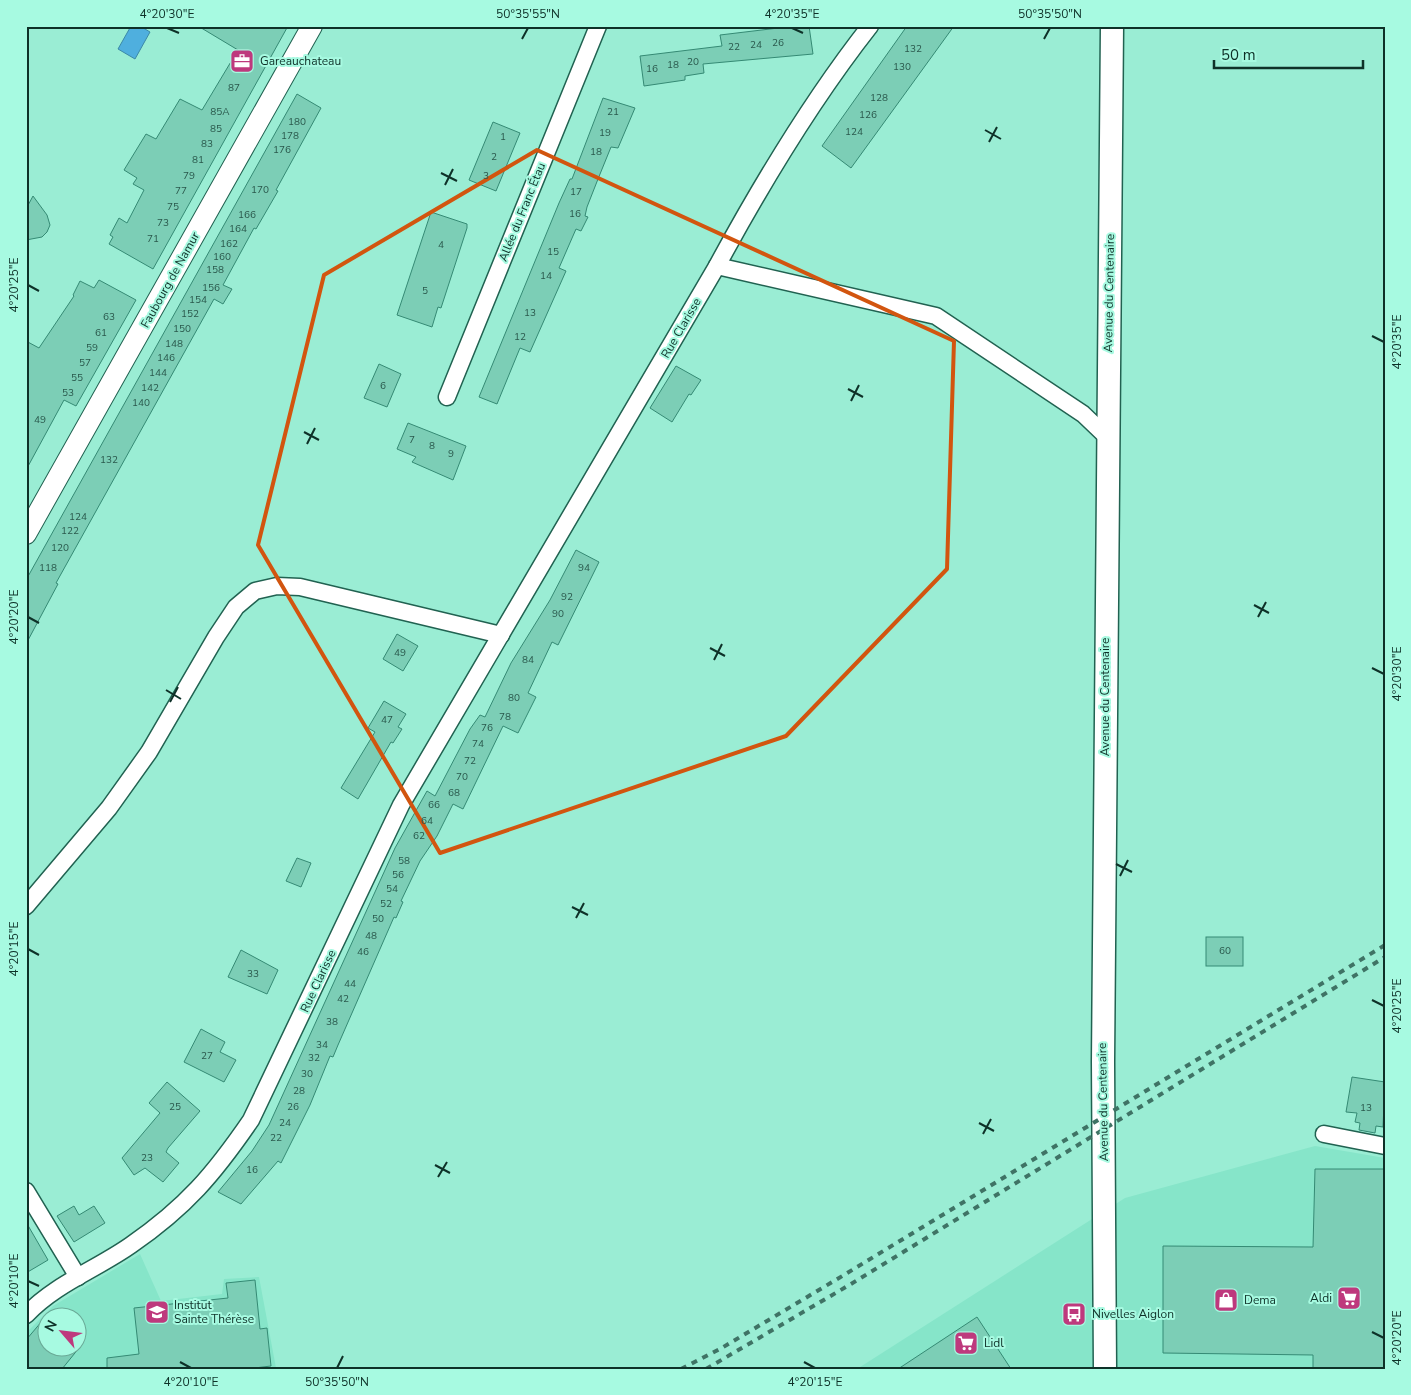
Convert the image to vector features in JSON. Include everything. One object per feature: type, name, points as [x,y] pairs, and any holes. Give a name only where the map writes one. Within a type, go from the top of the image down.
[{"type":"main road","name":"Avenue du Centenaire","points":[[1105,1369],[1102,1062],[1112,26]]},
{"type":"street","name":"Faubourg de Namur","points":[[26,534],[312,26]]},
{"type":"street","name":"Allée du Franc Étau","points":[[447,397],[598,26]]},
{"type":"street","name":"Rue Clarisse","points":[[26,1314],[44,1299],[78,1276],[131,1245],[176,1212],[195,1195],[222,1163],[251,1120],[401,805],[717,266],[758,189],[797,129],[870,26]]},
{"type":"street","points":[[717,266],[936,316],[1083,414],[1108,437]]},
{"type":"street","points":[[26,906],[108,808],[149,752],[216,637],[236,607],[255,591],[278,586],[300,587],[501,635]]},
{"type":"street","points":[[1324,1134],[1385,1146]]},
{"type":"street","points":[[26,1191],[78,1276]]},
{"type":"highlighted area","points":[[537,150],[954,341],[947,569],[786,736],[440,853],[258,545],[324,275]]},
{"type":"shaded area","points":[[1315,1146],[1385,1158],[1385,1369],[857,1369],[1125,1198]]},
{"type":"shaded area","name":"Institut Sainte Thérèse","points":[[140,1254],[161,1301],[222,1294],[224,1279],[259,1277],[276,1368],[26,1369],[26,1333],[38,1321],[38,1358],[88,1358],[88,1308],[51,1308]]},
{"type":"water","points":[[131,26],[140,26],[150,32],[135,59],[118,49]]},
{"type":"building","points":[[198,26],[288,26],[153,269],[109,244],[113,237],[110,235],[119,218],[127,223],[144,190],[133,184],[137,178],[124,170],[146,134],[156,139],[180,99],[202,110],[238,50]]},
{"type":"building","points":[[809,26],[813,54],[703,64],[704,73],[685,76],[685,80],[644,86],[640,56],[722,46],[720,35]]},
{"type":"building","points":[[907,26],[954,26],[851,168],[822,146]]},
{"type":"building","points":[[297,94],[321,108],[276,190],[278,191],[256,229],[254,228],[223,285],[232,289],[223,304],[214,299],[56,583],[58,584],[26,644],[26,580]]},
{"type":"building","points":[[603,98],[635,108],[618,148],[611,147],[587,207],[585,216],[588,217],[581,231],[576,229],[559,268],[566,271],[530,352],[520,348],[497,404],[479,397],[559,203],[570,179],[572,179]]},
{"type":"building","points":[[493,122],[520,133],[496,191],[469,180]]},
{"type":"building","points":[[33,196],[47,215],[50,225],[42,237],[26,240],[26,209]]},
{"type":"building","points":[[431,212],[467,224],[441,308],[438,307],[432,327],[397,315]]},
{"type":"building","points":[[99,280],[136,300],[76,406],[64,400],[26,470],[26,341],[39,348],[74,296],[80,281],[94,288]]},
{"type":"building","points":[[379,364],[401,374],[387,407],[364,398]]},
{"type":"building","points":[[676,366],[701,380],[691,395],[689,394],[672,422],[650,408]]},
{"type":"building","points":[[408,423],[466,446],[453,480],[412,462],[416,457],[397,449]]},
{"type":"building","points":[[576,550],[599,562],[558,645],[552,642],[528,693],[536,697],[518,733],[503,726],[463,809],[453,804],[437,836],[420,861],[333,1057],[330,1056],[310,1105],[281,1163],[278,1161],[241,1204],[218,1192],[252,1151],[269,1125],[395,848],[427,791],[435,796],[470,729],[480,715],[485,717],[511,663],[550,600]]},
{"type":"building","points":[[397,634],[418,646],[403,671],[383,659]]},
{"type":"building","points":[[384,701],[406,714],[398,727],[402,729],[393,743],[391,742],[358,799],[341,788],[375,732],[368,728]]},
{"type":"building","points":[[297,858],[311,863],[301,887],[286,881]]},
{"type":"building","points":[[1206,937],[1243,937],[1243,966],[1206,966]]},
{"type":"building","points":[[241,950],[278,970],[267,994],[228,977]]},
{"type":"building","points":[[201,1029],[225,1042],[220,1052],[236,1060],[224,1082],[184,1062]]},
{"type":"building","points":[[1352,1077],[1385,1082],[1383,1127],[1376,1126],[1375,1133],[1359,1130],[1360,1123],[1355,1122],[1357,1113],[1346,1112]]},
{"type":"building","points":[[167,1082],[200,1111],[168,1148],[166,1152],[179,1163],[163,1182],[145,1168],[134,1175],[122,1158],[160,1113],[149,1103]]},
{"type":"building","points":[[1315,1169],[1385,1169],[1385,1369],[1313,1369],[1313,1355],[1163,1353],[1163,1246],[1313,1247]]},
{"type":"building","points":[[74,1206],[79,1215],[94,1206],[105,1223],[74,1242],[57,1216]]},
{"type":"building","points":[[26,1222],[48,1260],[26,1273]]},
{"type":"building","points":[[255,1280],[260,1329],[267,1328],[271,1366],[246,1369],[107,1369],[107,1358],[139,1354],[134,1308],[228,1298],[226,1283]]},
{"type":"building","name":"Lidl","points":[[977,1317],[1011,1369],[898,1369]]},
{"type":"building","points":[[38,1326],[38,1358],[71,1358],[62,1369],[26,1369],[26,1340]]},
{"type":"railway","points":[[681,1369],[720,1349],[844,1275],[1385,945]]},
{"type":"railway","points":[[706,1369],[851,1284],[1385,957]]},
{"type":"place","name":"Gareauchateau","points":[[242,61]]},
{"type":"place","name":"Aldi","points":[[1349,1298]]},
{"type":"place","name":"Dema","points":[[1226,1300]]},
{"type":"place","name":"Institut Sainte Thérèse","points":[[157,1312]]},
{"type":"place","name":"Nivelles Aiglon","points":[[1074,1314]]},
{"type":"place","name":"Lidl","points":[[966,1343]]}]
